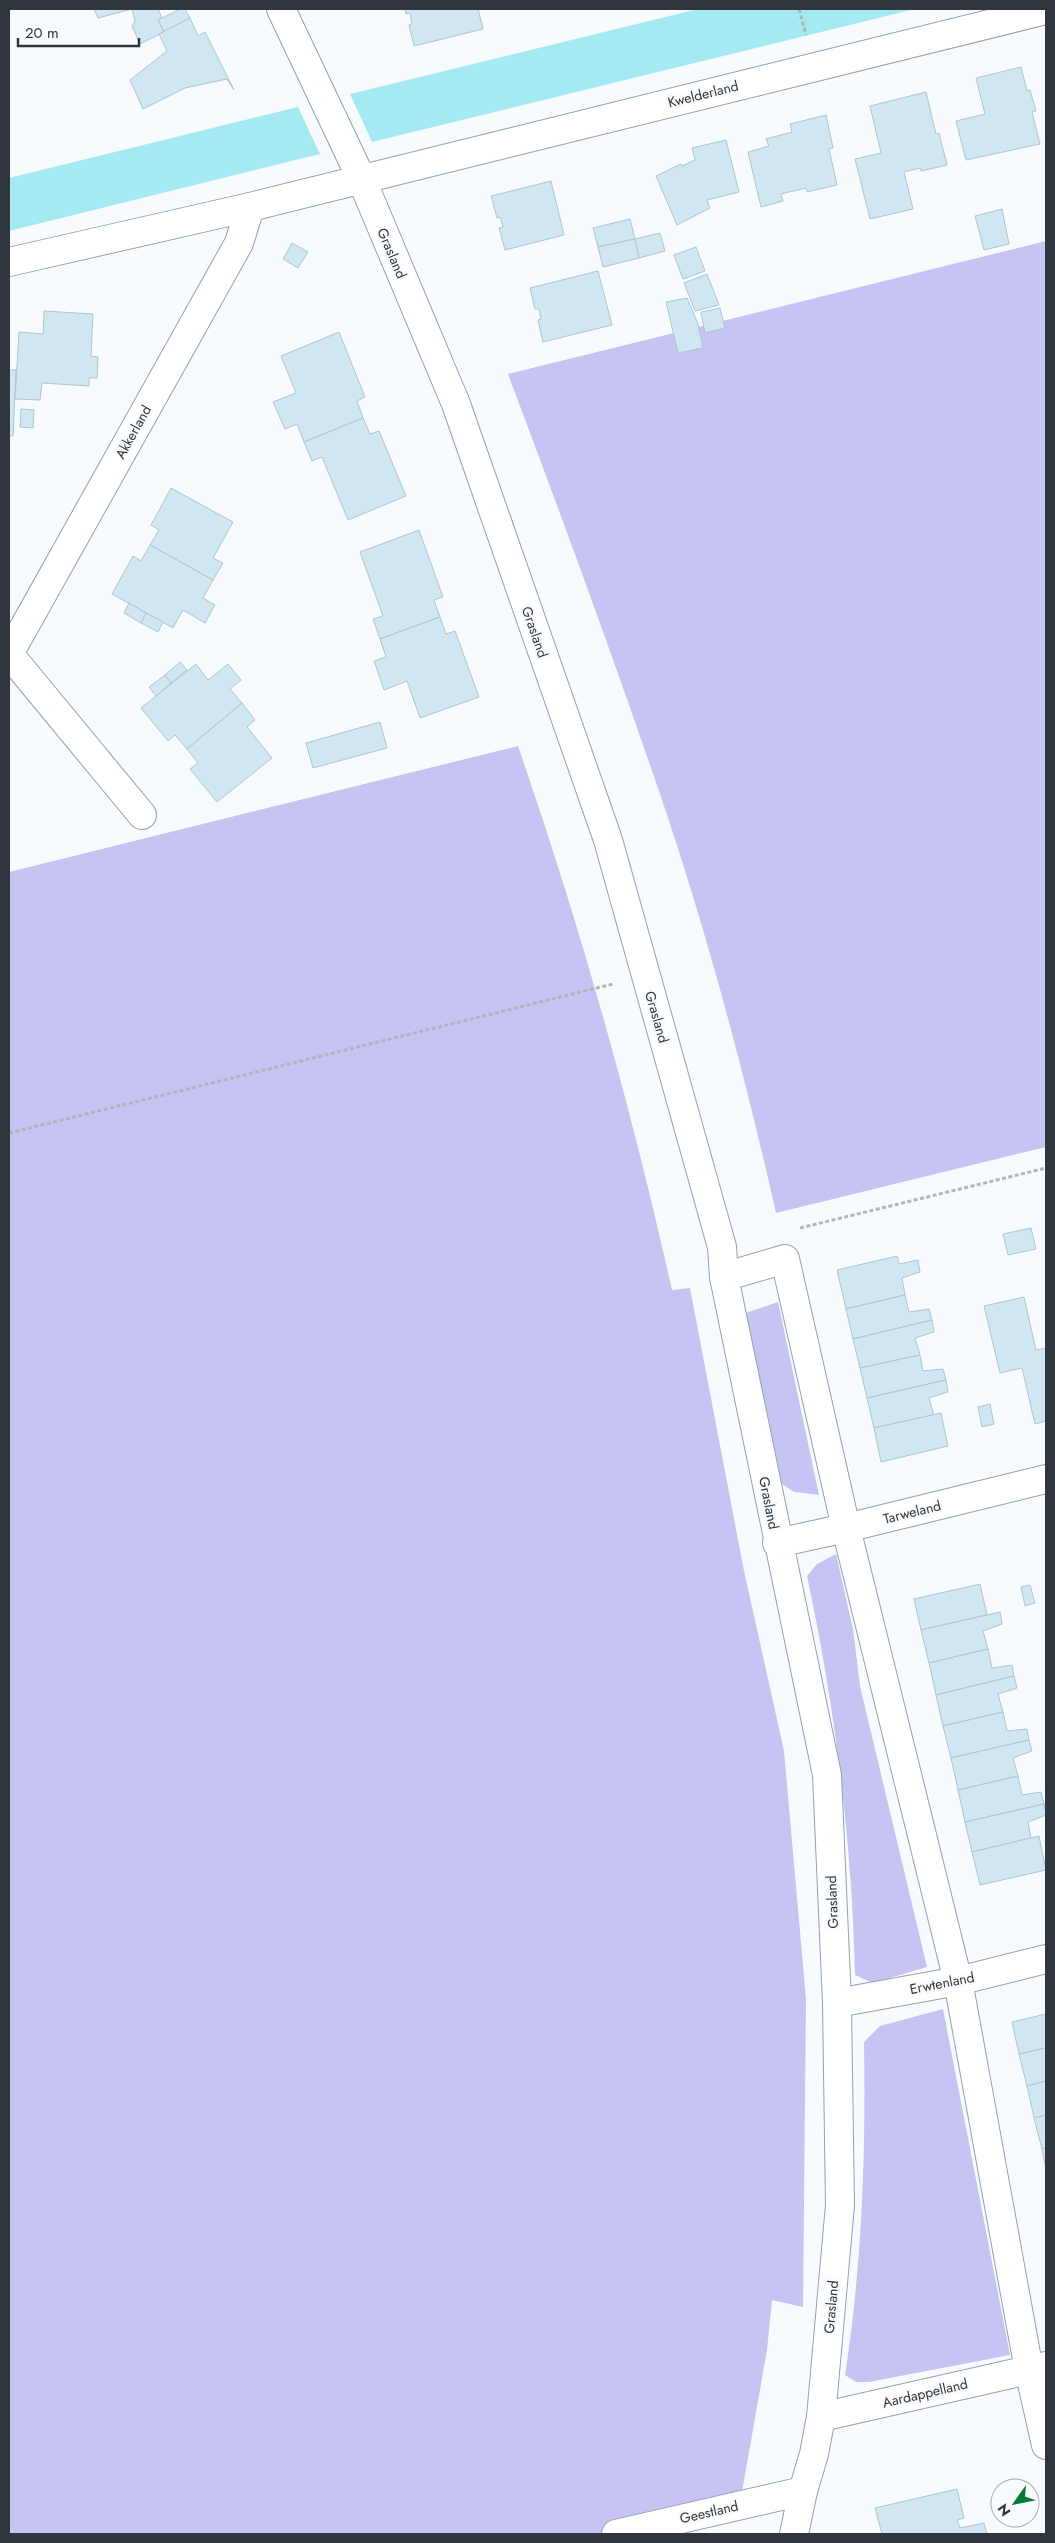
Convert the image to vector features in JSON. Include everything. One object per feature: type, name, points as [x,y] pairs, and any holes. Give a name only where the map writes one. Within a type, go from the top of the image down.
[{"type":"street","name":"Grasland","points":[[281,9],[361,178],[456,404],[608,840],[722,1247],[724,1277],[777,1543],[827,1775],[837,2003],[840,2205],[821,2417],[794,2534]]},
{"type":"street","name":"Kwelderland","points":[[361,178],[1046,10]]},
{"type":"street","points":[[9,262],[250,207],[361,178]]},
{"type":"street","name":"Akkerland","points":[[142,815],[9,654],[239,243],[250,207]]},
{"type":"street","points":[[724,1277],[785,1258],[846,1528],[958,1981],[1038,2368],[1046,2445]]},
{"type":"street","name":"Tarweland","points":[[777,1543],[1046,1479]]},
{"type":"street","name":"Erwtenland","points":[[837,2003],[958,1981],[1046,1959]]},
{"type":"street","name":"Aardappelland","points":[[821,2417],[1038,2368]]},
{"type":"street","name":"Geestland","points":[[616,2534],[803,2491]]},
{"type":"path","points":[[9,1133],[646,976]]},
{"type":"path","points":[[798,1228],[1046,1168]]},
{"type":"shaded area","points":[[698,9],[915,9],[372,142],[350,94]]},
{"type":"shaded area","points":[[298,107],[320,154],[9,231],[9,178]]},
{"type":"shaded area","points":[[1046,241],[1046,1147],[776,1213],[751,1107],[693,895],[604,634],[508,374]]},
{"type":"shaded area","points":[[518,746],[541,813],[603,1016],[622,1084],[672,1290],[690,1288],[744,1571],[784,1751],[806,1999],[803,2307],[772,2300],[767,2350],[740,2503],[619,2534],[9,2534],[9,872]]},
{"type":"shaded area","points":[[778,1302],[819,1495],[794,1492],[782,1484],[746,1313]]},
{"type":"shaded area","points":[[836,1554],[853,1629],[860,1686],[927,1967],[873,1983],[855,1975],[846,1825],[834,1724],[807,1576],[817,1564]]},
{"type":"shaded area","points":[[943,2009],[1010,2355],[869,2382],[856,2382],[845,2375],[851,2334],[862,2209],[864,2042],[880,2026]]},
{"type":"building","points":[[94,9],[132,9],[98,18]]},
{"type":"building","points":[[132,9],[158,9],[162,18],[158,20],[164,32],[140,44],[132,26],[135,21]]},
{"type":"building","points":[[180,9],[185,9],[190,18],[164,32],[158,20]]},
{"type":"building","points":[[405,9],[478,9],[483,29],[414,46],[409,25],[412,24],[410,13],[406,14]]},
{"type":"building","points":[[190,18],[198,36],[205,32],[234,90],[227,79],[185,88],[143,109],[130,80],[167,51],[159,34]]},
{"type":"building","points":[[1021,67],[1027,91],[1030,90],[1036,111],[1032,112],[1040,144],[966,160],[956,121],[985,114],[976,78]]},
{"type":"building","points":[[926,92],[936,134],[939,133],[947,165],[921,171],[920,168],[904,172],[913,209],[870,219],[855,159],[881,153],[870,106]]},
{"type":"building","points":[[826,115],[833,148],[829,149],[837,185],[807,192],[806,188],[781,194],[783,201],[761,207],[748,152],[769,146],[766,139],[792,132],[790,124]]},
{"type":"building","points":[[726,140],[739,192],[707,200],[710,208],[677,225],[656,176],[681,164],[682,166],[695,160],[692,148]]},
{"type":"building","points":[[551,181],[564,235],[505,250],[499,228],[503,227],[500,217],[497,218],[491,196]]},
{"type":"building","points":[[1002,209],[1009,244],[984,250],[975,216]]},
{"type":"building","points":[[630,219],[635,239],[598,247],[593,228]]},
{"type":"building","points":[[660,233],[665,251],[639,258],[635,239]]},
{"type":"building","points":[[635,239],[639,258],[603,267],[598,247]]},
{"type":"building","points":[[292,243],[308,252],[298,268],[283,259]]},
{"type":"building","points":[[696,247],[705,271],[683,279],[674,255]]},
{"type":"building","points":[[598,271],[612,325],[543,342],[538,320],[541,319],[539,309],[535,309],[530,288]]},
{"type":"building","points":[[707,274],[719,305],[695,311],[684,283]]},
{"type":"building","points":[[687,298],[698,324],[703,348],[678,353],[666,302]]},
{"type":"building","points":[[720,308],[725,328],[705,333],[701,312]]},
{"type":"building","points":[[44,311],[93,314],[91,356],[98,357],[97,378],[89,378],[89,386],[42,383],[40,400],[15,399],[19,332],[43,334]]},
{"type":"building","points":[[339,332],[365,397],[357,401],[363,418],[304,442],[297,424],[285,429],[273,402],[296,393],[281,356]]},
{"type":"building","points":[[9,370],[16,370],[13,436],[9,436]]},
{"type":"building","points":[[21,409],[34,410],[33,428],[20,427]]},
{"type":"building","points":[[363,418],[370,434],[379,431],[406,496],[348,520],[322,457],[312,461],[304,442]]},
{"type":"building","points":[[171,488],[233,522],[213,558],[223,563],[213,580],[150,545],[159,530],[151,525]]},
{"type":"building","points":[[419,530],[443,597],[434,600],[440,617],[380,639],[373,619],[383,616],[360,552]]},
{"type":"building","points":[[150,545],[213,580],[203,598],[215,605],[205,623],[183,610],[173,628],[112,594],[133,556],[141,561]]},
{"type":"building","points":[[129,603],[146,613],[141,623],[124,613]]},
{"type":"building","points":[[146,613],[163,622],[158,632],[141,623]]},
{"type":"building","points":[[440,617],[446,634],[455,631],[479,697],[420,718],[407,681],[384,690],[374,661],[386,657],[380,639]]},
{"type":"building","points":[[180,662],[187,670],[171,683],[165,675]]},
{"type":"building","points":[[196,664],[208,680],[228,664],[241,680],[230,689],[242,703],[187,749],[175,735],[168,741],[141,708]]},
{"type":"building","points":[[165,675],[171,683],[156,696],[149,687]]},
{"type":"building","points":[[242,703],[255,720],[247,727],[272,758],[217,802],[190,769],[198,763],[187,749]]},
{"type":"building","points":[[380,722],[387,748],[313,768],[306,743]]},
{"type":"building","points":[[1031,1228],[1036,1249],[1008,1255],[1003,1234]]},
{"type":"building","points":[[897,1256],[899,1264],[918,1260],[920,1272],[902,1278],[905,1295],[846,1309],[837,1270]]},
{"type":"building","points":[[905,1295],[909,1312],[929,1309],[932,1320],[853,1339],[846,1309]]},
{"type":"building","points":[[1024,1297],[1036,1350],[1046,1348],[1046,1421],[1035,1424],[1022,1368],[1000,1373],[984,1306]]},
{"type":"building","points":[[932,1320],[934,1332],[915,1338],[920,1355],[860,1368],[853,1339]]},
{"type":"building","points":[[920,1355],[923,1371],[943,1369],[946,1380],[867,1398],[860,1368]]},
{"type":"building","points":[[946,1380],[948,1392],[929,1398],[934,1415],[874,1428],[867,1398]]},
{"type":"building","points":[[990,1404],[994,1424],[982,1427],[978,1407]]},
{"type":"building","points":[[941,1413],[948,1446],[881,1462],[874,1428]]},
{"type":"building","points":[[980,1584],[987,1615],[921,1630],[914,1599]]},
{"type":"building","points":[[1030,1585],[1035,1603],[1025,1606],[1021,1587]]},
{"type":"building","points":[[1000,1612],[1002,1624],[983,1631],[988,1649],[929,1663],[921,1630]]},
{"type":"building","points":[[988,1649],[992,1668],[1012,1665],[1014,1676],[936,1695],[929,1663]]},
{"type":"building","points":[[1014,1676],[1017,1688],[998,1694],[1003,1712],[943,1726],[936,1695]]},
{"type":"building","points":[[1003,1712],[1007,1731],[1027,1729],[1029,1740],[951,1758],[943,1726]]},
{"type":"building","points":[[1029,1740],[1032,1751],[1013,1758],[1018,1776],[958,1790],[951,1758]]},
{"type":"building","points":[[1018,1776],[1022,1795],[1041,1792],[1044,1804],[965,1822],[958,1790]]},
{"type":"building","points":[[1044,1804],[1046,1815],[1028,1822],[1031,1838],[972,1852],[965,1822]]},
{"type":"building","points":[[1039,1836],[1046,1870],[980,1885],[972,1852]]},
{"type":"building","points":[[1046,2014],[1046,2048],[1019,2054],[1012,2022]]},
{"type":"building","points":[[1046,2048],[1046,2081],[1027,2086],[1019,2054]]},
{"type":"building","points":[[1046,2081],[1046,2115],[1034,2118],[1027,2086]]},
{"type":"building","points":[[1046,2115],[1046,2148],[1042,2149],[1034,2118]]},
{"type":"building","points":[[1046,2148],[1046,2170],[1042,2149]]},
{"type":"building","points":[[957,2489],[964,2518],[957,2520],[960,2528],[984,2523],[987,2534],[882,2534],[875,2508]]}]
